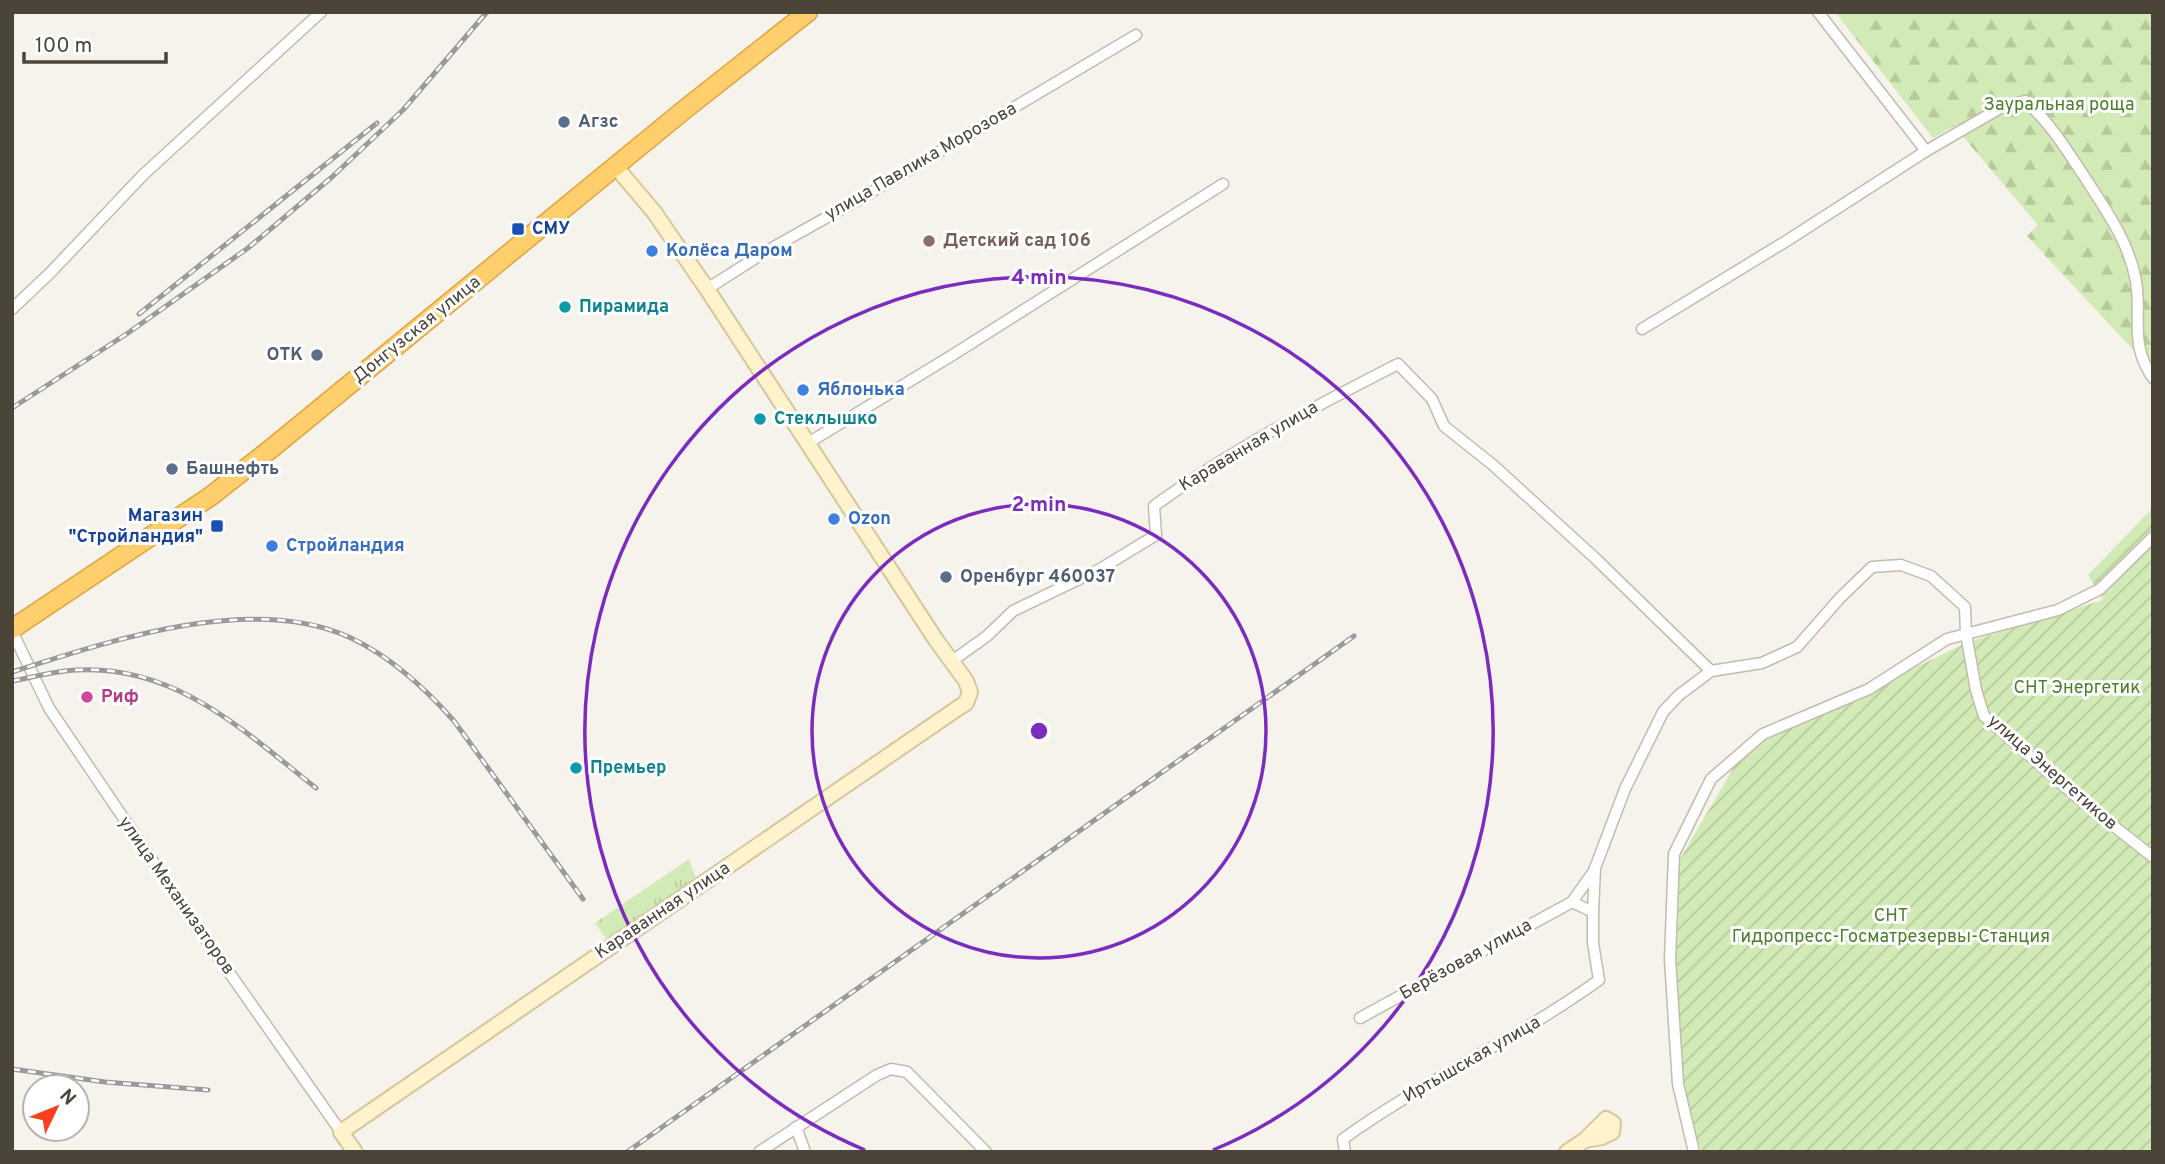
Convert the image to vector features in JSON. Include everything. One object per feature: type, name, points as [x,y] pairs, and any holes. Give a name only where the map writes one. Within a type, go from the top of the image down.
[{"type":"highway","name":"Донгузская улица","points":[[12,630],[211,496],[808,12]]},
{"type":"street","points":[[12,309],[50,274],[143,175],[321,12]]},
{"type":"street","points":[[1818,12],[1926,151]]},
{"type":"street","name":"улица Павлика Морозова","points":[[706,289],[1136,35]]},
{"type":"street","points":[[1642,329],[1926,151],[2002,107],[2025,101],[2054,131],[2121,236],[2132,261],[2136,281],[2137,347],[2142,362],[2153,378]]},
{"type":"street","points":[[616,167],[654,212],[952,661]]},
{"type":"street","points":[[808,443],[1223,184]]},
{"type":"street","name":"Караванная улица","points":[[341,1132],[966,702],[970,692],[952,661],[986,636],[1013,611],[1100,569],[1156,535],[1154,506],[1202,471],[1289,420],[1398,364],[1432,399],[1444,426],[1493,466],[1596,559],[1711,671]]},
{"type":"street","points":[[1694,1152],[1678,1084],[1670,959],[1674,854],[1711,779],[1763,734],[1869,689],[1947,639],[2058,610],[2100,589],[2153,537]]},
{"type":"street","name":"улица Энергетиков","points":[[1711,671],[1762,663],[1797,647],[1840,598],[1872,567],[1901,565],[1931,576],[1965,607],[1966,634],[1976,690],[1984,716],[2078,798],[2153,857]]},
{"type":"street","name":"улица Механизаторов","points":[[12,630],[49,708],[191,918],[355,1152]]},
{"type":"street","points":[[1595,869],[1593,912],[1572,902],[1595,869],[1625,789],[1663,712],[1679,695],[1711,671]]},
{"type":"street","name":"Берёзовая улица","points":[[1360,1017],[1572,902]]},
{"type":"street","name":"Иртышская улица","points":[[1345,1152],[1343,1139],[1374,1117],[1555,1012],[1599,980],[1593,943],[1593,912]]},
{"type":"street","points":[[760,1152],[877,1075],[891,1069],[907,1072],[986,1152]]},
{"type":"street","points":[[796,1127],[805,1152]]},
{"type":"street","points":[[1567,1152],[1585,1140]]},
{"type":"green space","name":"Зауральная роща","points":[[1835,12],[2153,12],[2153,371],[2027,236],[2038,225],[1954,126],[1933,138]]},
{"type":"green space","name":"СНТ Гидропресс-Госматрезервы-Станция","points":[[2153,508],[2153,853],[1983,709],[1984,716],[2153,855],[2153,1152],[1702,1152],[1678,1084],[1673,871],[1744,750],[1968,642],[2103,600],[2088,575]]},
{"type":"green space","points":[[689,859],[696,878],[607,940],[595,923]]},
{"type":"railway","points":[[12,408],[128,333],[248,248],[332,177],[403,110],[487,12]]},
{"type":"railway","points":[[139,314],[377,123]]},
{"type":"railway","points":[[12,672],[136,635],[226,620],[270,620],[312,625],[351,638],[380,654],[407,674],[454,721],[583,899]]},
{"type":"railway","points":[[627,1152],[1354,636]]},
{"type":"railway","points":[[12,681],[76,670],[112,671],[145,678],[206,705],[235,724],[316,788]]},
{"type":"railway","points":[[12,1069],[105,1082],[208,1090]]},
{"type":"place","name":"Агзс","points":[[564,122]]},
{"type":"place","name":"СМУ","points":[[518,229]]},
{"type":"place","name":"Детский сад 106","points":[[929,241]]},
{"type":"place","name":"Колёса Даром","points":[[652,251]]},
{"type":"place","name":"Пирамида","points":[[565,307]]},
{"type":"place","name":"ОТК","points":[[317,355]]},
{"type":"place","name":"Яблонька","points":[[803,390]]},
{"type":"place","name":"Стеклышко","points":[[760,419]]},
{"type":"place","name":"Башнефть","points":[[172,469]]},
{"type":"place","name":"Ozon","points":[[834,519]]},
{"type":"place","name":"Магазин \"Стройландия\"","points":[[217,526]]},
{"type":"place","name":"Стройландия","points":[[272,546]]},
{"type":"place","name":"Оренбург 460037","points":[[946,577]]},
{"type":"place","name":"Риф","points":[[87,697]]},
{"type":"place","name":"Премьер","points":[[576,768]]},
{"type":"park label","name":"СНТ Энергетик","points":[[2077,688]]}]
